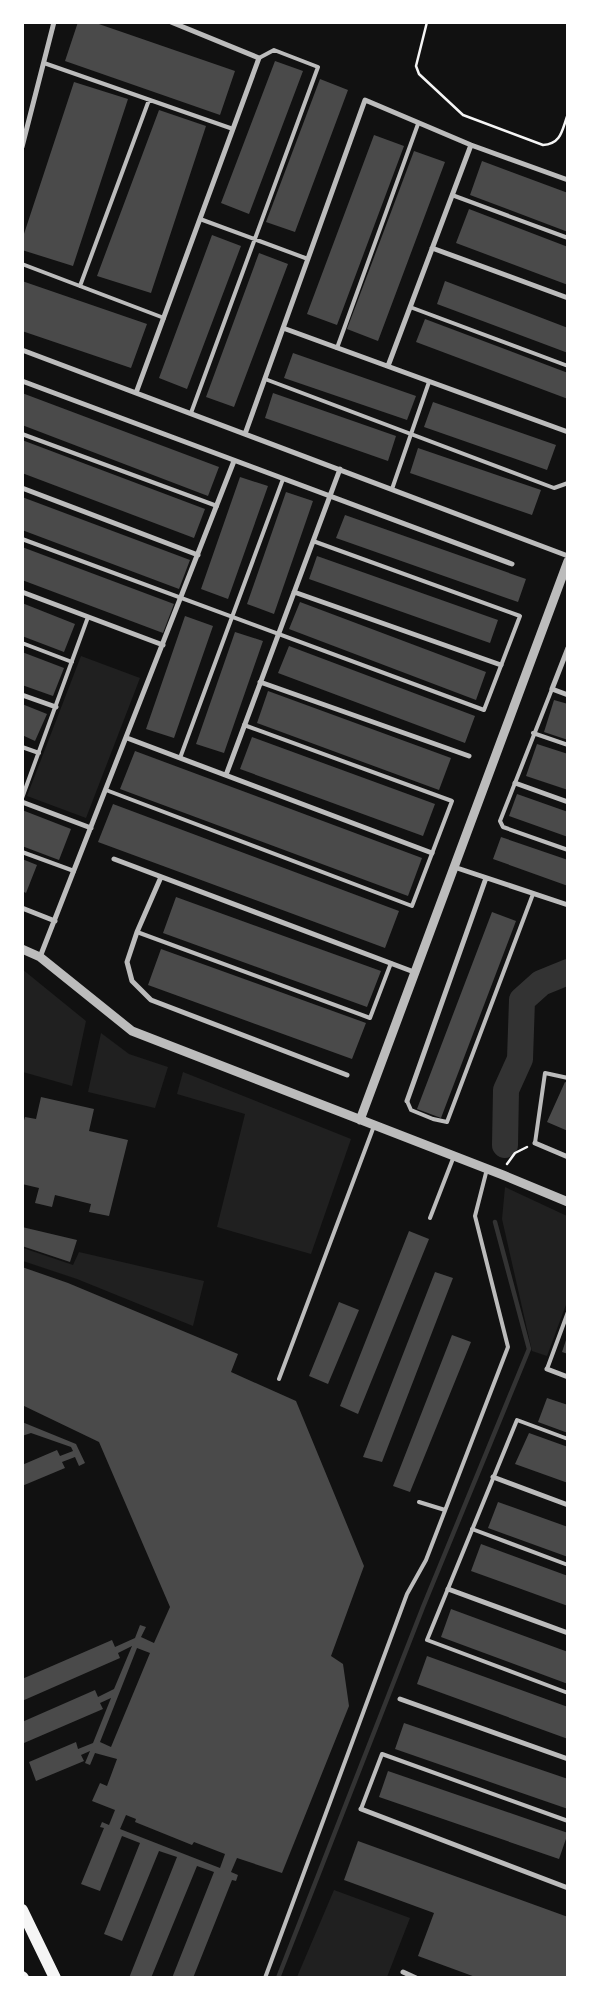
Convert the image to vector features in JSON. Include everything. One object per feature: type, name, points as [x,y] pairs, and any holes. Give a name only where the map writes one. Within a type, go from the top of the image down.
[{"type":"main road","points":[[22,1910],[54,1978]]},
{"type":"street","points":[[22,147],[54,22]]},
{"type":"street","points":[[136,393],[259,58],[171,22]]},
{"type":"street","points":[[245,434],[366,100],[418,124],[471,145],[568,180]]},
{"type":"street","points":[[388,366],[471,145]]},
{"type":"street","points":[[432,248],[568,298]]},
{"type":"street","points":[[283,328],[568,432]]},
{"type":"street","points":[[22,350],[568,556]]},
{"type":"street","points":[[22,381],[512,564]]},
{"type":"street","points":[[40,957],[234,461]]},
{"type":"street","points":[[226,775],[340,470]]},
{"type":"street","points":[[22,488],[198,555]]},
{"type":"street","points":[[360,1120],[568,561]]},
{"type":"street","points":[[22,592],[163,645]]},
{"type":"street","points":[[294,592],[501,666]]},
{"type":"street","points":[[568,648],[552,689],[568,695]]},
{"type":"street","points":[[260,682],[469,756]]},
{"type":"street","points":[[22,695],[56,707]]},
{"type":"street","points":[[127,738],[432,853]]},
{"type":"street","points":[[514,783],[568,802]]},
{"type":"street","points":[[22,802],[91,828]]},
{"type":"street","points":[[114,859],[414,972]]},
{"type":"street","points":[[454,867],[568,906]]},
{"type":"street","points":[[161,877],[137,932],[127,962],[132,981],[151,1000],[347,1075]]},
{"type":"street","points":[[407,1101],[486,878]]},
{"type":"street","points":[[22,908],[55,921]]},
{"type":"street","points":[[22,949],[40,957],[132,1031],[568,1202]]},
{"type":"street","points":[[535,1143],[568,1157]]},
{"type":"street","points":[[547,1369],[568,1377]]},
{"type":"street","points":[[494,1477],[568,1505]]},
{"type":"street","points":[[448,1589],[568,1632]]},
{"type":"street","points":[[400,1698],[568,1759]]},
{"type":"street","points":[[361,1810],[568,1888]]},
{"type":"street","points":[[403,1972],[416,1978]]},
{"type":"lane","points":[[188,29],[191,22]]},
{"type":"lane","points":[[191,413],[318,67],[274,50],[259,58]]},
{"type":"lane","points":[[44,63],[233,129]]},
{"type":"lane","points":[[80,286],[149,100]]},
{"type":"lane","points":[[337,348],[418,124]]},
{"type":"lane","points":[[452,195],[568,238]]},
{"type":"lane","points":[[200,218],[308,259]]},
{"type":"lane","points":[[22,264],[164,318]]},
{"type":"lane","points":[[410,307],[568,366]]},
{"type":"lane","points":[[265,379],[554,488],[568,483]]},
{"type":"lane","points":[[392,489],[429,382]]},
{"type":"lane","points":[[22,434],[217,506]]},
{"type":"lane","points":[[180,758],[283,480]]},
{"type":"lane","points":[[22,539],[484,710],[520,616],[313,540]]},
{"type":"lane","points":[[22,798],[88,617]]},
{"type":"lane","points":[[22,644],[72,662]]},
{"type":"lane","points":[[552,689],[533,733],[500,821],[503,827],[568,850]]},
{"type":"lane","points":[[106,790],[412,906],[452,801],[244,725]]},
{"type":"lane","points":[[533,733],[568,745]]},
{"type":"lane","points":[[22,747],[39,753]]},
{"type":"lane","points":[[22,852],[75,871]]},
{"type":"lane","points":[[407,1101],[411,1110],[433,1119],[447,1122],[533,894]]},
{"type":"lane","points":[[137,932],[370,1018],[391,963]]},
{"type":"lane","points":[[535,1143],[545,1073],[568,1078]]},
{"type":"lane","points":[[278,1379],[374,1126]]},
{"type":"lane","points":[[430,1218],[454,1156]]},
{"type":"lane","points":[[265,1978],[407,1594],[426,1560],[508,1347],[475,1216],[487,1169]]},
{"type":"lane","points":[[547,1369],[568,1312]]},
{"type":"lane","points":[[568,1439],[517,1420],[427,1640],[568,1693]]},
{"type":"lane","points":[[418,1502],[445,1510]]},
{"type":"lane","points":[[472,1529],[568,1565]]},
{"type":"lane","points":[[361,1810],[382,1754],[568,1821]]},
{"type":"path","points":[[427,22],[416,66],[419,74],[463,115],[543,145],[552,144],[558,140],[568,114]]},
{"type":"path","points":[[503,1175],[509,1159],[515,1153],[535,1143]]},
{"type":"shaded area","points":[[81,656],[140,678],[86,818],[27,796]]},
{"type":"shaded area","points":[[22,969],[86,1021],[72,1086],[23,1072]]},
{"type":"shaded area","points":[[101,1033],[129,1054],[168,1067],[155,1108],[88,1092]]},
{"type":"shaded area","points":[[183,1072],[351,1139],[311,1254],[217,1227],[245,1114],[177,1094]]},
{"type":"shaded area","points":[[505,1187],[567,1216],[567,1302],[547,1356],[532,1351],[502,1219]]},
{"type":"shaded area","points":[[23,1248],[73,1265],[79,1252],[204,1281],[193,1326],[77,1279],[23,1261]]},
{"type":"shaded area","points":[[334,1890],[410,1918],[387,1977],[297,1977]]},
{"type":"building","points":[[78,22],[93,22],[235,71],[220,115],[65,61]]},
{"type":"building","points":[[275,61],[303,71],[249,214],[221,203]]},
{"type":"building","points":[[320,79],[348,90],[295,232],[266,222]]},
{"type":"building","points":[[74,82],[128,99],[73,266],[22,250],[22,240]]},
{"type":"building","points":[[159,110],[206,126],[151,293],[97,276]]},
{"type":"building","points":[[374,135],[404,146],[337,325],[307,314]]},
{"type":"building","points":[[414,151],[445,162],[378,341],[347,329]]},
{"type":"building","points":[[482,161],[568,193],[568,232],[470,195]]},
{"type":"building","points":[[469,209],[568,247],[568,285],[456,243]]},
{"type":"building","points":[[212,235],[241,246],[187,389],[159,378]]},
{"type":"building","points":[[259,253],[288,264],[234,407],[206,397]]},
{"type":"building","points":[[22,281],[147,324],[131,368],[22,331]]},
{"type":"building","points":[[445,281],[568,328],[568,353],[437,304]]},
{"type":"building","points":[[425,319],[568,373],[568,399],[416,342]]},
{"type":"building","points":[[293,353],[416,396],[407,420],[284,378]]},
{"type":"building","points":[[22,393],[219,467],[208,496],[22,425]]},
{"type":"building","points":[[273,393],[396,436],[388,461],[265,418]]},
{"type":"building","points":[[433,402],[556,445],[547,470],[424,427]]},
{"type":"building","points":[[22,440],[205,509],[194,538],[22,473]]},
{"type":"building","points":[[418,448],[541,490],[532,515],[410,473]]},
{"type":"building","points":[[240,477],[268,486],[228,599],[201,589]]},
{"type":"building","points":[[286,492],[313,501],[274,614],[247,604]]},
{"type":"building","points":[[22,497],[190,560],[179,589],[22,530]]},
{"type":"building","points":[[345,515],[526,579],[518,602],[336,538]]},
{"type":"building","points":[[22,547],[174,604],[163,633],[22,580]]},
{"type":"building","points":[[317,556],[498,620],[490,643],[309,579]]},
{"type":"building","points":[[300,602],[486,672],[476,700],[289,629]]},
{"type":"building","points":[[22,603],[75,624],[64,652],[22,636]]},
{"type":"building","points":[[185,616],[213,626],[174,738],[146,729]]},
{"type":"building","points":[[235,632],[263,641],[224,753],[196,744]]},
{"type":"building","points":[[289,646],[475,716],[465,743],[278,673]]},
{"type":"building","points":[[22,652],[64,668],[53,696],[22,685]]},
{"type":"building","points":[[268,691],[451,758],[439,790],[257,723]]},
{"type":"building","points":[[554,700],[568,704],[568,740],[544,732]]},
{"type":"building","points":[[22,704],[47,714],[35,741],[22,735]]},
{"type":"building","points":[[252,737],[435,804],[423,836],[240,769]]},
{"type":"building","points":[[537,744],[568,754],[568,790],[526,776]]},
{"type":"building","points":[[135,751],[422,858],[408,896],[120,789]]},
{"type":"building","points":[[517,794],[568,812],[568,837],[509,816]]},
{"type":"building","points":[[113,804],[399,911],[385,948],[98,842]]},
{"type":"building","points":[[22,810],[71,829],[59,860],[22,846]]},
{"type":"building","points":[[501,837],[568,860],[568,886],[493,859]]},
{"type":"building","points":[[22,859],[37,865],[26,893],[22,891]]},
{"type":"building","points":[[176,897],[381,971],[367,1007],[163,933]]},
{"type":"building","points":[[492,912],[516,921],[441,1118],[417,1109]]},
{"type":"building","points":[[161,949],[366,1023],[352,1059],[148,985]]},
{"type":"building","points":[[565,1082],[568,1083],[568,1131],[547,1122]]},
{"type":"building","points":[[41,1097],[94,1109],[89,1131],[128,1140],[109,1216],[89,1212],[91,1204],[55,1195],[52,1207],[35,1203],[39,1188],[22,1184],[22,1127],[25,1117],[36,1119]]},
{"type":"building","points":[[22,1227],[77,1240],[70,1262],[22,1246]]},
{"type":"building","points":[[409,1231],[429,1239],[358,1414],[340,1406]]},
{"type":"building","points":[[22,1267],[68,1283],[238,1354],[231,1372],[296,1401],[364,1566],[331,1656],[343,1664],[349,1706],[282,1873],[237,1858],[231,1872],[238,1875],[236,1881],[232,1880],[193,1978],[172,1978],[214,1872],[197,1866],[151,1978],[129,1978],[177,1857],[159,1851],[122,1941],[104,1934],[140,1843],[122,1836],[100,1891],[81,1884],[104,1828],[100,1827],[102,1822],[109,1825],[115,1810],[92,1801],[100,1783],[107,1786],[117,1759],[95,1753],[90,1765],[85,1763],[90,1751],[81,1755],[84,1761],[36,1781],[29,1762],[76,1742],[78,1749],[93,1743],[111,1698],[100,1703],[103,1709],[24,1743],[22,1739],[22,1722],[95,1690],[98,1697],[114,1689],[132,1646],[118,1653],[120,1658],[22,1701],[22,1679],[112,1640],[115,1647],[135,1638],[140,1625],[146,1627],[141,1637],[154,1643],[170,1607],[99,1442],[22,1405]],"holes":[[[137,1648],[150,1653],[111,1747],[100,1742]],[[126,1815],[136,1819],[135,1822],[192,1845],[194,1842],[225,1854],[220,1868],[120,1829]]]},
{"type":"building","points":[[435,1272],[453,1278],[382,1462],[363,1457]]},
{"type":"building","points":[[339,1302],[359,1310],[328,1384],[309,1376]]},
{"type":"building","points":[[452,1335],[471,1342],[410,1492],[393,1486]]},
{"type":"building","points":[[568,1337],[568,1354],[562,1352]]},
{"type":"building","points":[[547,1398],[568,1405],[568,1433],[538,1422]]},
{"type":"building","points":[[22,1422],[76,1444],[85,1463],[79,1466],[75,1457],[62,1462],[65,1468],[22,1486],[22,1465],[57,1450],[60,1456],[73,1451],[71,1447],[31,1433],[22,1436]]},
{"type":"building","points":[[529,1433],[568,1447],[568,1483],[515,1464]]},
{"type":"building","points":[[498,1502],[568,1527],[568,1557],[488,1528]]},
{"type":"building","points":[[481,1544],[568,1576],[568,1606],[471,1571]]},
{"type":"building","points":[[451,1609],[568,1652],[568,1684],[441,1637]]},
{"type":"building","points":[[427,1656],[568,1707],[568,1739],[417,1684]]},
{"type":"building","points":[[404,1723],[568,1779],[568,1809],[395,1749]]},
{"type":"building","points":[[388,1771],[568,1833],[559,1859],[379,1797]]},
{"type":"building","points":[[358,1841],[568,1917],[568,1978],[478,1978],[418,1956],[434,1913],[344,1880]]},
{"type":"waterway","points":[[505,1145],[506,1090],[520,1059],[522,1000],[541,983],[568,972]]},
{"type":"waterway","points":[[278,1978],[423,1607],[529,1349],[495,1222]]}]
